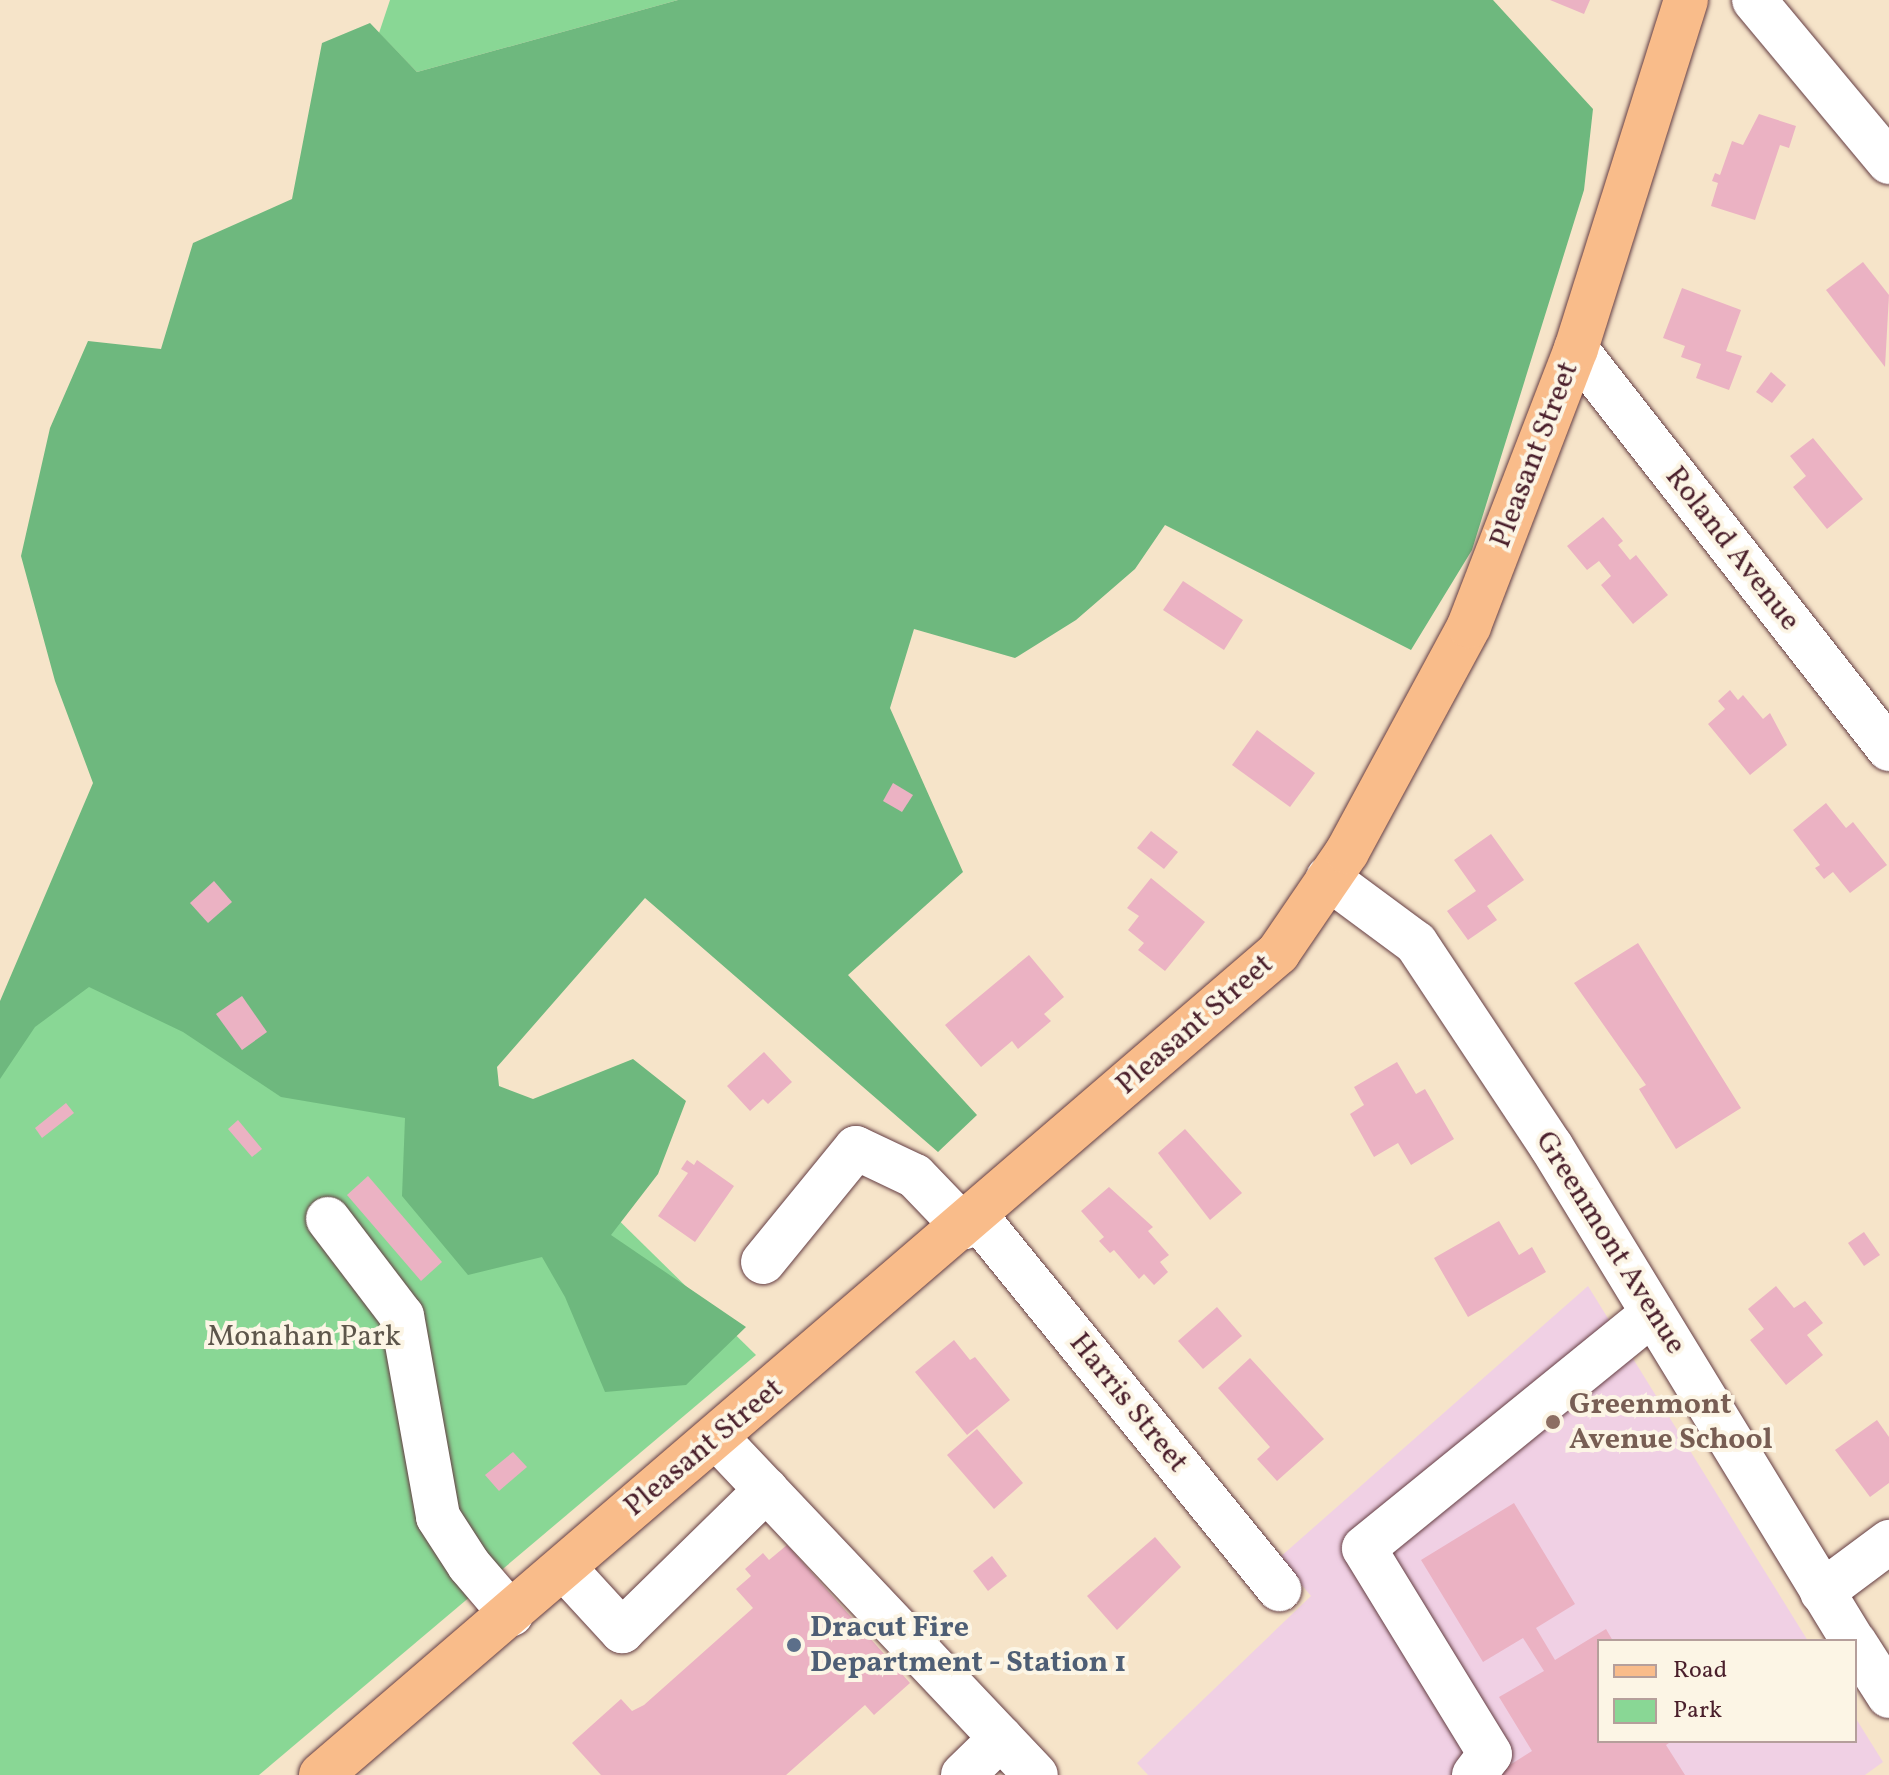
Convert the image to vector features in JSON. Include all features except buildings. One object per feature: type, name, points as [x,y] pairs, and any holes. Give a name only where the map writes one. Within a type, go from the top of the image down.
[{"type":"main road","name":"Pleasant Street","points":[[321,1775],[970,1222],[1278,953],[1328,878],[1469,626],[1576,349],[1686,0]]},
{"type":"street","points":[[1754,0],[1889,162]]},
{"type":"street","name":"Roland Avenue","points":[[1576,349],[1889,749]]},
{"type":"street","name":"Greenmont Avenue","points":[[1328,878],[1416,943],[1551,1146],[1852,1639]]},
{"type":"street","name":"Harris Street","points":[[763,1262],[856,1148],[915,1176],[970,1222],[1279,1589]]},
{"type":"street","points":[[328,1219],[402,1316],[438,1517],[469,1565],[511,1614]]},
{"type":"street","points":[[1474,1775],[1490,1754],[1364,1548],[1653,1313]]},
{"type":"street","points":[[717,1438],[1036,1775]]},
{"type":"street","points":[[564,1568],[622,1631],[766,1490]]},
{"type":"street","points":[[1822,1592],[1889,1542]]},
{"type":"street","name":"Greenmont Avenue","points":[[1857,1647],[1889,1696]]},
{"type":"street","points":[[963,1775],[1001,1738]]},
{"type":"shaded area","name":"Greenmont Avenue School","points":[[1588,1286],[1807,1639],[1597,1639],[1597,1743],[1857,1743],[1857,1720],[1883,1762],[1865,1775],[1148,1775],[1137,1763],[1311,1596],[1279,1558]]},
{"type":"green space","points":[[390,0],[678,0],[417,72],[379,33]]},
{"type":"green space","points":[[678,0],[1493,0],[1593,109],[1584,190],[1472,550],[1411,650],[1165,525],[1135,569],[1076,620],[1015,658],[914,629],[890,708],[963,872],[848,975],[977,1115],[938,1152],[645,898],[497,1067],[499,1086],[533,1099],[633,1059],[686,1101],[658,1174],[611,1235],[746,1327],[686,1385],[605,1392],[565,1297],[542,1257],[468,1275],[402,1196],[405,1118],[281,1097],[183,1032],[89,987],[35,1027],[0,1079],[0,1001],[93,783],[55,681],[21,556],[50,428],[88,341],[161,349],[193,243],[292,199],[322,43],[370,23],[417,72]]},
{"type":"green space","name":"Monahan Park","points":[[158,768],[756,1355],[259,1775],[0,1775],[0,1020]]},
{"type":"place","name":"Greenmont Avenue School","points":[[1553,1422]]},
{"type":"place","name":"Dracut Fire Department - Station 1","points":[[794,1645]]}]
